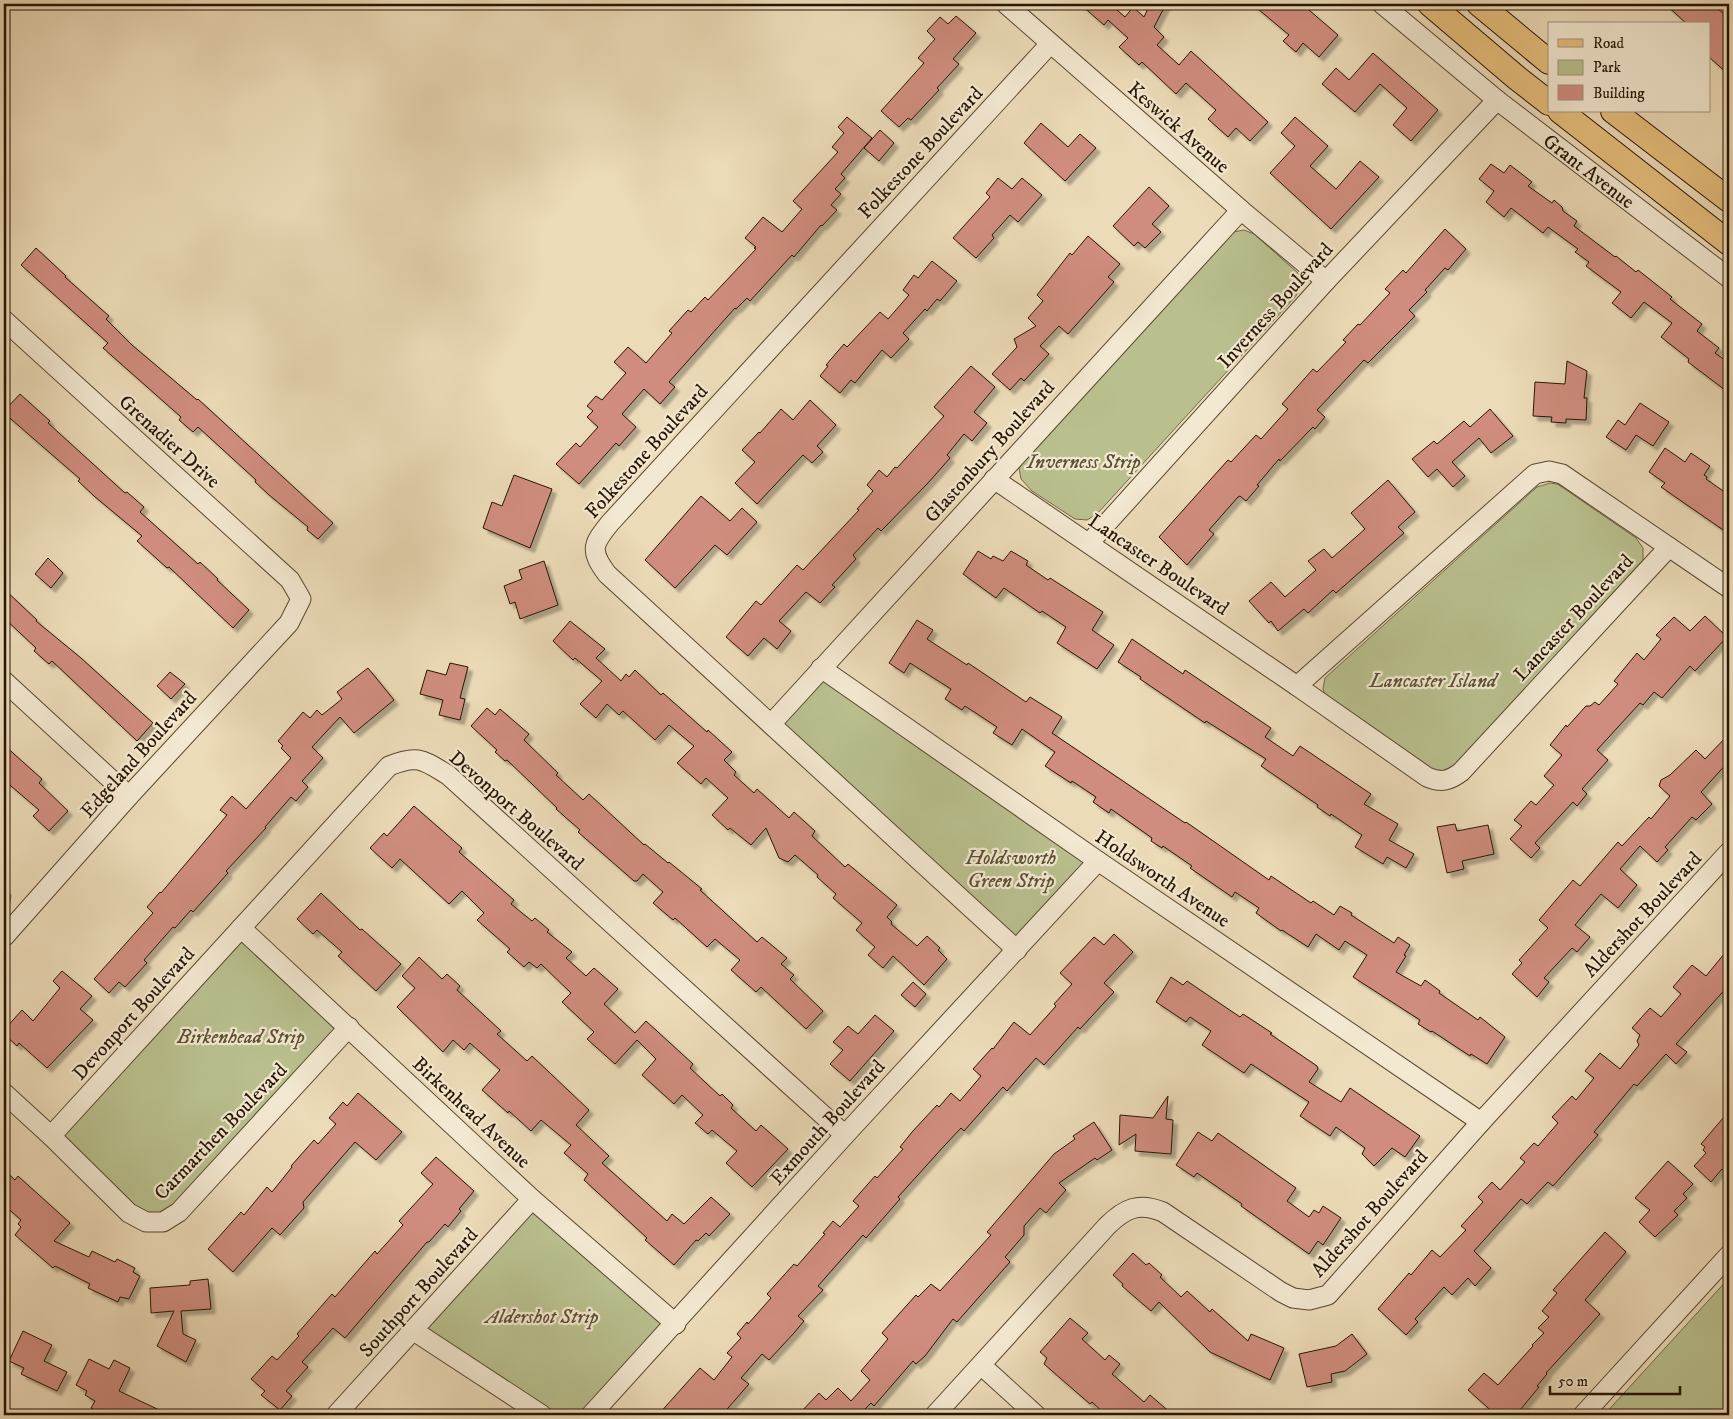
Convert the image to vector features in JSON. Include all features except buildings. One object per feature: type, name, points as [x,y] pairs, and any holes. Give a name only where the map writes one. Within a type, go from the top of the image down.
[{"type":"main road","name":"Grant Avenue","points":[[1430,4],[1548,102]]},
{"type":"main road","points":[[1479,4],[1548,61]]},
{"type":"main road","name":"Grant Avenue","points":[[1561,112],[1729,243]]},
{"type":"main road","points":[[1614,112],[1729,200]]},
{"type":"street","name":"Keswick Avenue","points":[[1006,4],[1326,282]]},
{"type":"street","name":"Grant Avenue","points":[[1382,4],[1497,100],[1729,278]]},
{"type":"street","name":"Folkestone Boulevard","points":[[1017,950],[772,723],[607,574],[598,561],[595,550],[596,540],[630,501],[1050,44]]},
{"type":"street","name":"Inverness Boulevard","points":[[1089,543],[1326,282],[1497,100]]},
{"type":"street","name":"Glastonbury Boulevard","points":[[772,723],[1241,210]]},
{"type":"street","name":"Grenadier Drive","points":[[4,320],[290,580],[301,599]]},
{"type":"street","name":"Lancaster Boulevard","points":[[1297,686],[1535,474],[1549,470],[1562,474],[1729,588]]},
{"type":"street","name":"Lancaster Boulevard","points":[[994,479],[1427,777],[1445,782],[1461,772],[1669,547]]},
{"type":"street","name":"Edgeland Boulevard","points":[[4,937],[129,796],[289,623],[301,599]]},
{"type":"street","name":"Holdsworth Avenue","points":[[821,668],[1098,861],[1481,1122]]},
{"type":"street","points":[[4,681],[129,796]]},
{"type":"street","name":"Devonport Boulevard","points":[[51,1136],[389,766],[406,759],[425,760],[448,775],[845,1135]]},
{"type":"street","name":"Aldershot Boulevard","points":[[935,1415],[1107,1226],[1116,1217],[1133,1208],[1147,1207],[1163,1212],[1268,1284],[1293,1298],[1309,1300],[1323,1297],[1332,1291],[1481,1122],[1729,852]]},
{"type":"street","name":"Exmouth Boulevard","points":[[591,1415],[676,1324],[845,1135],[1098,861]]},
{"type":"street","name":"Birkenhead Avenue","points":[[241,928],[532,1199],[676,1324]]},
{"type":"street","name":"Carmarthen Boulevard","points":[[4,1093],[51,1136],[129,1213],[146,1222],[164,1222],[179,1212],[349,1027]]},
{"type":"street","name":"Southport Boulevard","points":[[336,1415],[532,1199]]},
{"type":"street","points":[[1583,1415],[1729,1255]]},
{"type":"street","points":[[414,1331],[542,1415]]},
{"type":"street","points":[[981,1365],[1036,1415]]},
{"type":"green space","name":"Inverness Strip","points":[[1244,230],[1254,234],[1298,273],[1302,286],[1295,297],[1097,514],[1087,520],[1075,519],[1032,491],[1021,479],[1019,468],[1025,458],[1233,232]]},
{"type":"green space","name":"Lancaster Island","points":[[1550,483],[1562,487],[1636,538],[1643,548],[1643,560],[1453,767],[1448,771],[1435,772],[1325,695],[1323,689],[1325,678],[1537,487]]},
{"type":"green space","name":"Holdsworth Green Strip","points":[[821,668],[1098,861],[1017,950],[772,723]]},
{"type":"green space","points":[[4,889],[11,895],[9,909],[4,915]]},
{"type":"green space","name":"Birkenhead Strip","points":[[241,928],[349,1027],[179,1212],[146,1222],[51,1136]]},
{"type":"green space","name":"Aldershot Strip","points":[[532,1199],[676,1324],[591,1415],[542,1415],[414,1331]]},
{"type":"green space","points":[[1729,1278],[1729,1415],[1604,1415]]}]
